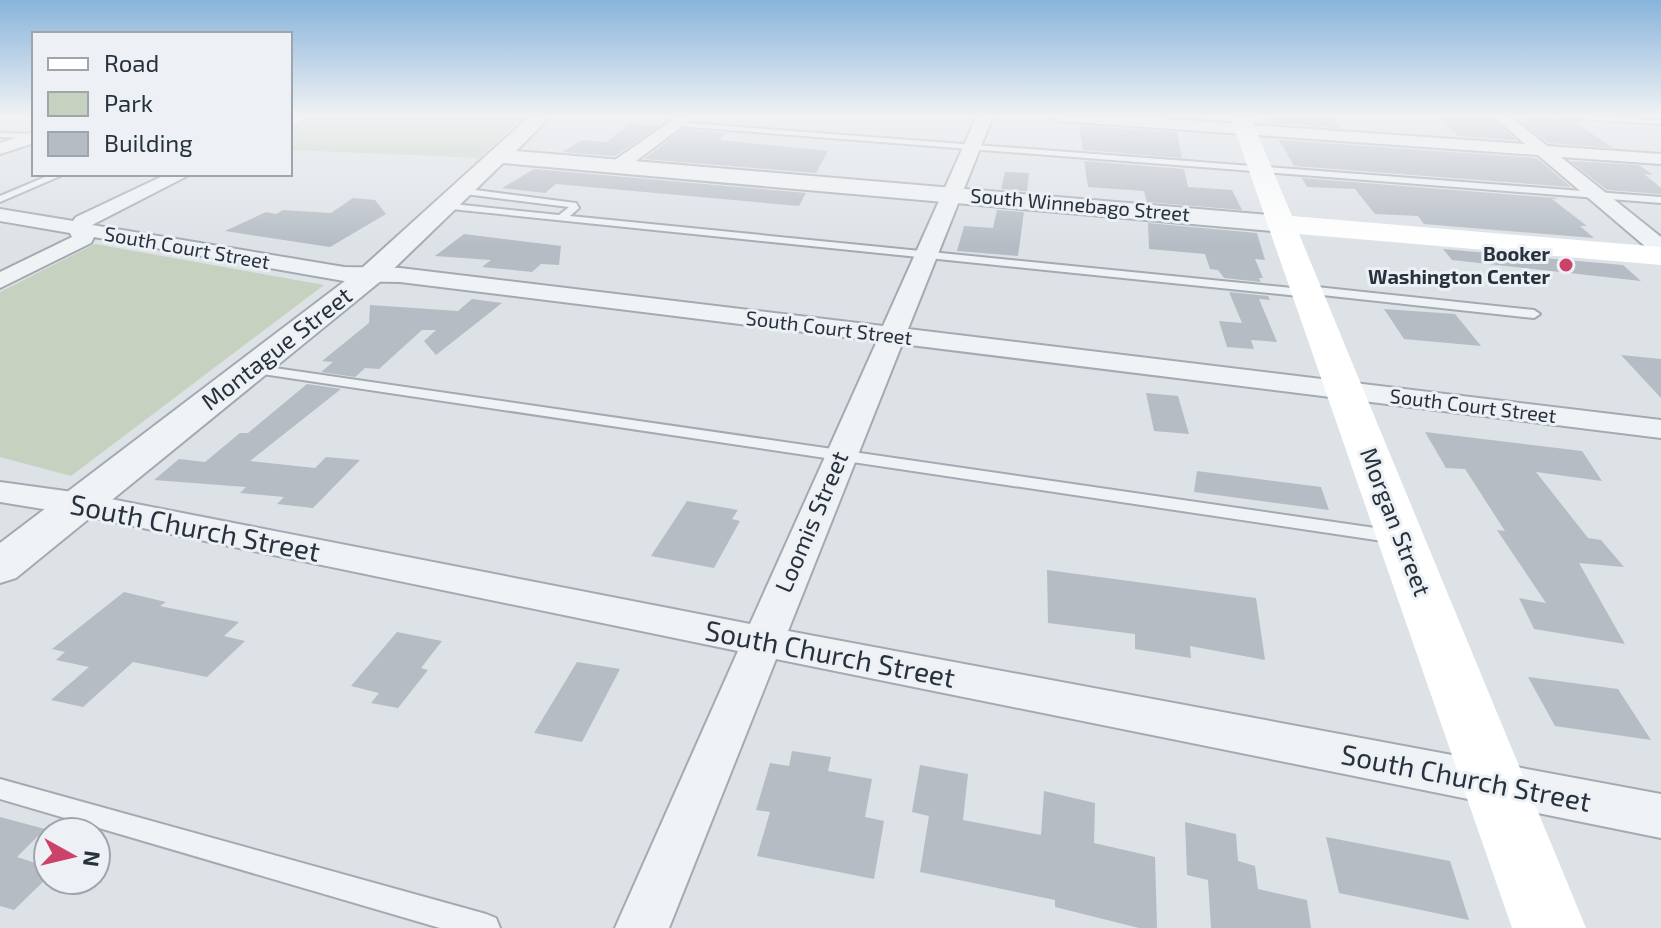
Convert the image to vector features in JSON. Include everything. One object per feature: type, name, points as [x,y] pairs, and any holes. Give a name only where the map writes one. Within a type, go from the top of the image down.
[{"type":"main road","name":"Morgan Street","points":[[1256,159],[1549,928]]},
{"type":"main road","name":"South Winnebago Street","points":[[1282,224],[1661,256]]},
{"type":"street","name":"Montague Street","points":[[0,567],[372,274],[495,159]]},
{"type":"street","name":"South Winnebago Street","points":[[538,159],[1282,224]]},
{"type":"street","points":[[618,166],[627,159]]},
{"type":"street","name":"Loomis Street","points":[[642,928],[966,159]]},
{"type":"street","points":[[1553,159],[1661,248]]},
{"type":"street","points":[[0,281],[84,239],[78,229],[83,221],[178,176]]},
{"type":"street","name":"South Court Street","points":[[0,215],[344,274],[400,275],[1661,429]]},
{"type":"street","name":"South Church Street","points":[[0,492],[80,504],[1661,816]]},
{"type":"lane","points":[[1187,159],[1259,169],[1661,200]]},
{"type":"lane","points":[[0,199],[55,176]]},
{"type":"lane","points":[[452,199],[573,205],[574,208],[561,218]]},
{"type":"lane","points":[[452,199],[561,218],[1534,314]]},
{"type":"lane","points":[[254,369],[1402,538]]},
{"type":"lane","points":[[0,789],[486,928]]},
{"type":"green space","points":[[95,244],[324,285],[71,476],[0,457],[0,292]]},
{"type":"building","points":[[648,159],[823,159],[816,173]]},
{"type":"building","points":[[1290,159],[1539,159],[1571,187],[1294,166]]},
{"type":"building","points":[[1084,161],[1184,169],[1188,187],[1232,190],[1242,210],[1147,202],[1144,191],[1088,187]]},
{"type":"building","points":[[1570,161],[1639,165],[1653,175],[1644,174],[1661,188],[1661,194],[1607,190]]},
{"type":"building","points":[[534,169],[806,193],[799,206],[556,184],[545,193],[502,188]]},
{"type":"building","points":[[1005,172],[1029,173],[1027,191],[1001,189]]},
{"type":"building","points":[[1302,178],[1556,198],[1552,199],[1587,226],[1580,226],[1594,238],[1424,224],[1418,216],[1375,214],[1355,189],[1307,187]]},
{"type":"building","points":[[353,198],[375,200],[386,214],[330,247],[225,231],[266,212],[331,213]]},
{"type":"building","points":[[997,210],[1024,212],[1018,256],[957,251],[964,226],[993,228]]},
{"type":"building","points":[[1148,223],[1257,233],[1265,260],[1255,259],[1263,278],[1259,278],[1261,282],[1224,278],[1218,270],[1210,269],[1205,254],[1149,249]]},
{"type":"building","points":[[464,234],[561,246],[559,265],[541,264],[532,272],[482,267],[491,260],[435,256]]},
{"type":"building","name":"Booker Washington Center","points":[[1443,249],[1623,265],[1641,281],[1452,260]]},
{"type":"building","points":[[1229,292],[1268,296],[1270,300],[1259,299],[1277,342],[1251,340],[1254,349],[1227,347],[1219,321],[1242,323]]},
{"type":"building","points":[[472,299],[502,303],[436,355],[424,341],[436,330],[422,330],[379,369],[365,368],[355,377],[321,372],[333,362],[322,361],[369,323],[370,305],[458,311]]},
{"type":"building","points":[[1384,309],[1455,314],[1481,346],[1404,339]]},
{"type":"building","points":[[1621,355],[1661,359],[1661,398]]},
{"type":"building","points":[[307,384],[341,389],[250,461],[315,468],[326,457],[360,460],[313,508],[277,504],[284,497],[240,493],[246,487],[154,480],[179,459],[205,462],[240,433],[248,433]]},
{"type":"building","points":[[1146,393],[1178,396],[1189,434],[1154,431]]},
{"type":"building","points":[[1425,432],[1582,451],[1602,481],[1536,472],[1588,538],[1601,540],[1624,567],[1579,563],[1625,644],[1534,629],[1519,598],[1546,603],[1497,530],[1505,531],[1465,469],[1446,468]]},
{"type":"building","points":[[1197,471],[1321,487],[1329,510],[1194,492]]},
{"type":"building","points":[[687,501],[738,510],[732,519],[740,521],[714,568],[651,556]]},
{"type":"building","points":[[1047,570],[1256,598],[1265,660],[1190,646],[1191,658],[1135,649],[1135,634],[1048,623]]},
{"type":"building","points":[[124,592],[166,602],[160,606],[239,622],[224,636],[245,641],[207,677],[133,662],[83,707],[51,700],[89,667],[56,660],[65,652],[52,649]]},
{"type":"building","points":[[397,632],[442,641],[421,668],[428,670],[398,708],[371,703],[379,693],[351,686]]},
{"type":"building","points":[[577,662],[620,669],[582,742],[534,733]]},
{"type":"building","points":[[1528,677],[1618,689],[1651,740],[1555,726]]},
{"type":"building","points":[[792,751],[831,757],[828,771],[872,779],[865,817],[884,821],[874,879],[757,856],[770,812],[756,810],[770,763],[789,766]]},
{"type":"building","points":[[920,765],[968,774],[963,820],[1041,835],[1044,791],[1095,803],[1094,843],[1155,857],[1157,928],[1139,928],[1055,907],[1055,900],[920,872],[929,816],[912,812]]},
{"type":"building","points":[[0,817],[32,826],[32,842],[17,857],[32,862],[32,893],[14,910],[0,906]]},
{"type":"building","points":[[1185,822],[1236,834],[1238,861],[1255,866],[1258,889],[1307,900],[1311,928],[1211,928],[1208,880],[1187,875]]},
{"type":"building","points":[[1326,837],[1450,861],[1469,920],[1339,893]]},
{"type":"place","name":"Booker Washington Center","points":[[1566,265]]}]
